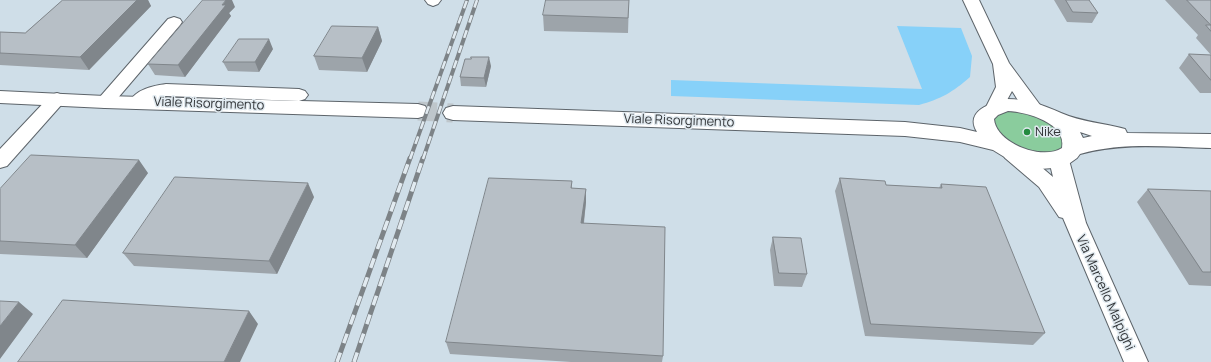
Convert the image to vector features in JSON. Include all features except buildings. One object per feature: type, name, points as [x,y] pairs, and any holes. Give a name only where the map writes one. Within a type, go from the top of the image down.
[{"type":"main road","name":"Viale Risorgimento","points":[[0,97],[105,102],[418,111]]},
{"type":"main road","name":"Viale Risorgimento","points":[[905,129],[955,126],[1013,105],[1034,108],[1054,117],[1096,130],[1148,139]]},
{"type":"main road","name":"Viale Risorgimento","points":[[453,113],[905,129],[960,135],[1037,160],[1066,154],[1100,141],[1148,139],[1211,142]]},
{"type":"main road","points":[[990,113],[984,127],[989,135],[1005,149]]},
{"type":"main road","name":"Viale Risorgimento","points":[[1054,117],[1070,132],[1073,140],[1066,154]]},
{"type":"street","points":[[971,0],[1001,64],[1034,108]]},
{"type":"street","points":[[105,102],[174,22]]},
{"type":"street","points":[[990,113],[1005,87],[1001,64]]},
{"type":"street","points":[[138,102],[152,92],[166,90],[299,95]]},
{"type":"street","points":[[0,160],[57,99]]},
{"type":"street","name":"Via Marcello Malpighi","points":[[1005,149],[1046,182],[1075,223],[1136,362]]},
{"type":"street","name":"Via Marcello Malpighi","points":[[1066,154],[1075,223]]},
{"type":"shaded area","points":[[0,0],[1211,0],[1211,362],[0,362]]},
{"type":"green space","points":[[1011,110],[1033,113],[1060,130],[1064,144],[1060,150],[1041,155],[1005,143],[992,121],[996,115]]},
{"type":"water","points":[[897,26],[961,28],[972,56],[970,77],[958,87],[946,94],[919,105],[671,96],[671,80],[922,89]]},
{"type":"tunnel","points":[[418,111],[453,113]]},
{"type":"railway","points":[[410,159],[467,0]]},
{"type":"railway","points":[[423,159],[477,0]]},
{"type":"railway","points":[[337,362],[410,158]]},
{"type":"railway","points":[[354,362],[423,158]]},
{"type":"place","name":"Nike","points":[[1027,132]]}]
